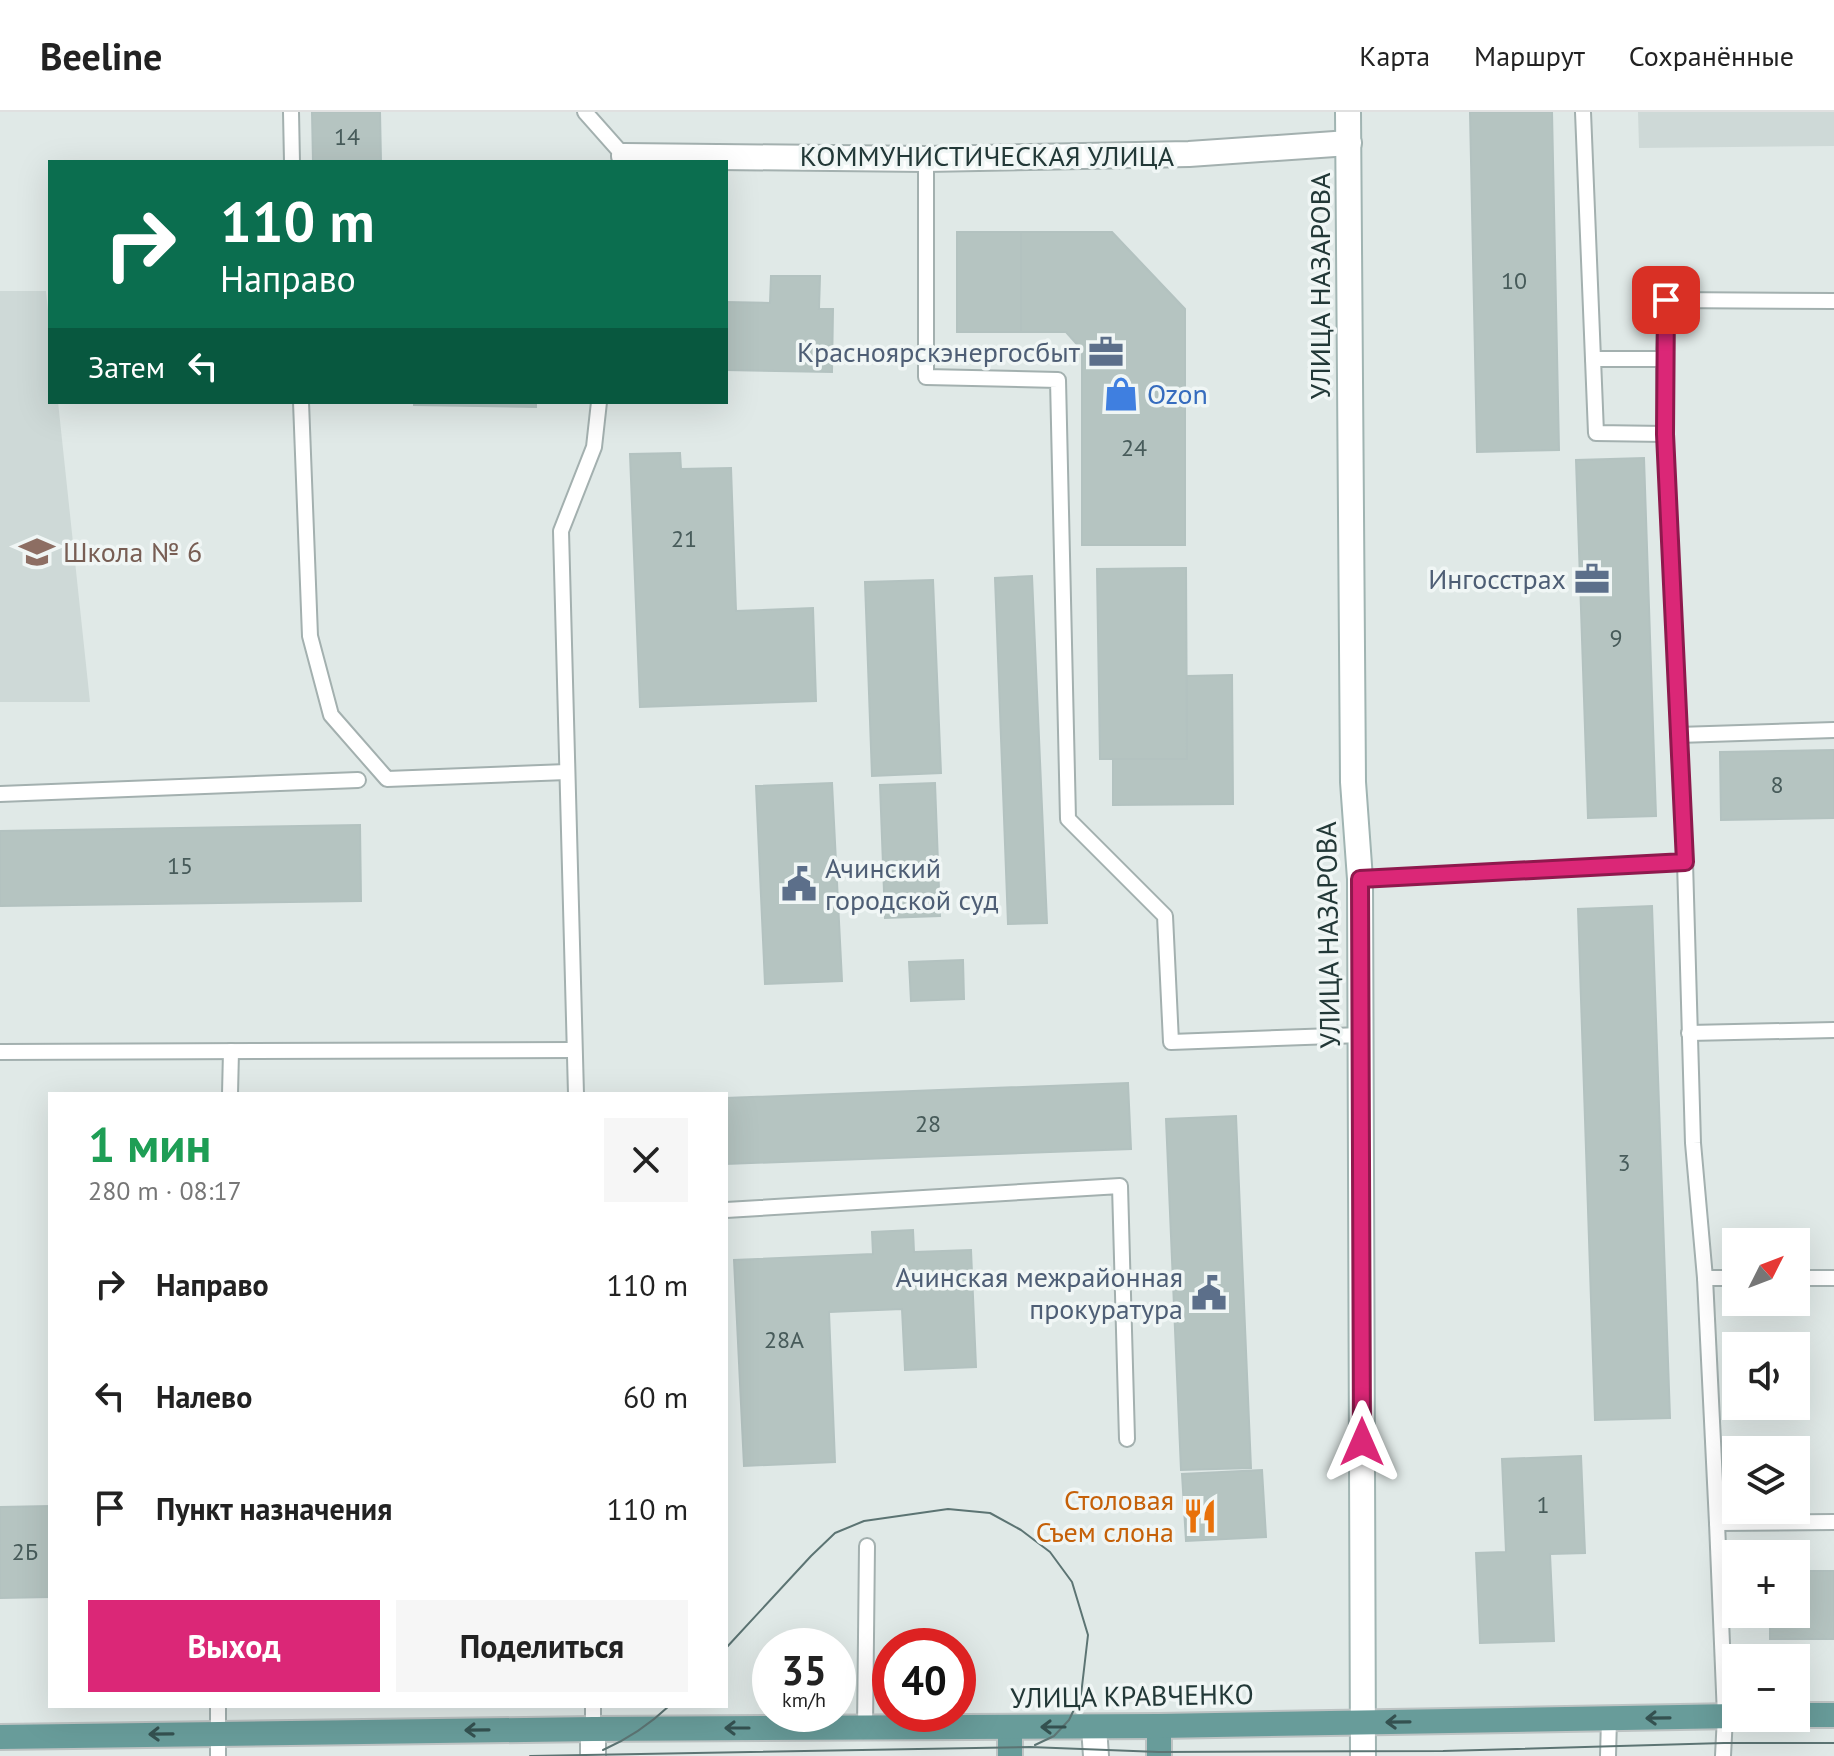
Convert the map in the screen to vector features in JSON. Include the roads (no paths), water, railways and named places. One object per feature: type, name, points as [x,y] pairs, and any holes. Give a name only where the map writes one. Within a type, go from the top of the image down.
[{"type":"main road","points":[[1810,1715],[1834,1715]]},
{"type":"main road","name":"УЛИЦА КРАВЧЕНКО","points":[[0,1737],[218,1745],[593,1718],[865,1728],[1722,1716]]},
{"type":"main road","points":[[1159,1726],[1159,1756]]},
{"type":"main road","points":[[1010,1727],[1010,1756]]},
{"type":"street","name":"УЛИЦА НАЗАРОВА","points":[[1348,112],[1353,782],[1360,879],[1363,1756]]},
{"type":"street","name":"КОММУНИСТИЧЕСКАЯ УЛИЦА","points":[[624,159],[926,159],[1189,154],[1349,143]]},
{"type":"street","points":[[593,1718],[593,1756]]},
{"type":"street","points":[[1094,1727],[1096,1756]]},
{"type":"lane","points":[[291,112],[292,160]]},
{"type":"lane","points":[[585,112],[624,159]]},
{"type":"lane","points":[[1583,112],[1596,433],[1665,434]]},
{"type":"lane","points":[[926,159],[926,377],[1058,380],[1068,819],[1165,916],[1171,1042],[1361,1035]]},
{"type":"lane","points":[[1725,1644],[1705,1278],[1693,1143],[1685,862],[1665,434],[1666,300],[1834,301]]},
{"type":"lane","points":[[1593,359],[1664,359]]},
{"type":"lane","points":[[301,404],[310,636],[331,715],[387,779],[567,772]]},
{"type":"lane","points":[[576,1092],[561,531],[594,447],[599,404]]},
{"type":"lane","points":[[1678,735],[1834,730]]},
{"type":"lane","points":[[0,794],[358,780]]},
{"type":"lane","points":[[1360,879],[1685,862]]},
{"type":"lane","points":[[1689,1033],[1834,1030]]},
{"type":"lane","points":[[0,1052],[574,1050]]},
{"type":"lane","points":[[230,1092],[231,1051]]},
{"type":"lane","points":[[728,1210],[1120,1186],[1127,1439]]},
{"type":"lane","points":[[1705,1278],[1722,1278]]},
{"type":"lane","points":[[1810,1278],[1834,1278]]},
{"type":"lane","points":[[1717,1523],[1834,1522]]},
{"type":"lane","points":[[865,1728],[867,1546]]},
{"type":"lane","points":[[218,1708],[218,1745]]},
{"type":"lane","points":[[1608,1756],[1609,1719]]},
{"type":"lane","points":[[1723,1756],[1727,1732]]},
{"type":"tram line","points":[[728,1646],[835,1533],[864,1521],[948,1509],[990,1513],[1021,1530],[1050,1552],[1072,1582],[1088,1635],[1081,1695],[1069,1720],[1054,1736],[1035,1745]]},
{"type":"tram line","points":[[603,1750],[638,1731],[667,1708]]},
{"type":"tram line","points":[[530,1756],[1030,1747],[1159,1752],[1443,1751],[1834,1743]]},
{"type":"place","name":"Красноярскэнергосбыт","points":[[1106,352]]},
{"type":"place","name":"Ozon","points":[[1121,394]]},
{"type":"place","name":"Школа № 6","points":[[37,552]]},
{"type":"place","name":"Ингосстрах","points":[[1592,579]]},
{"type":"place","name":"Ачинский городской суд","points":[[799,884]]},
{"type":"place","name":"Ачинская межрайонная прокуратура","points":[[1209,1293]]},
{"type":"place","name":"Столовая Съем слона","points":[[1200,1516]]}]
